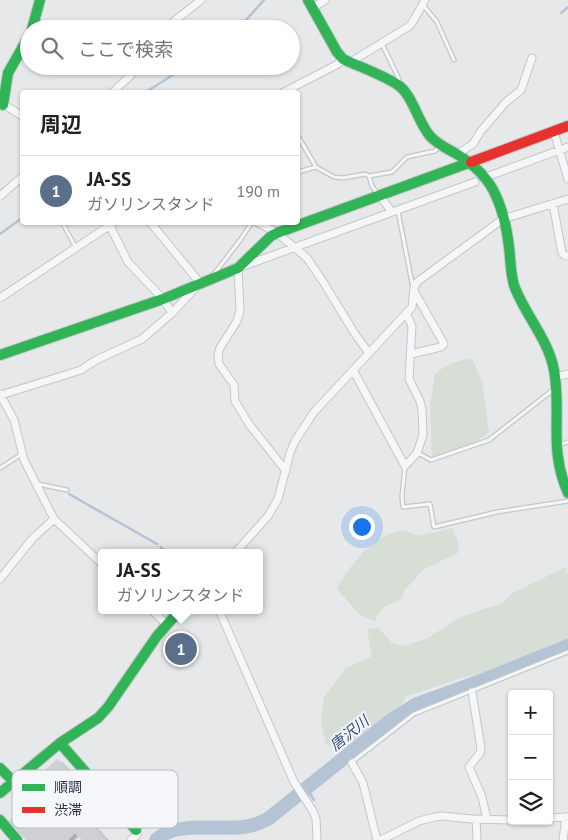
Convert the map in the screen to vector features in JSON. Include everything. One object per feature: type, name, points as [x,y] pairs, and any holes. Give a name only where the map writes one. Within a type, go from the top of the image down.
[{"type":"street","points":[[34,20],[40,0]]},
{"type":"street","points":[[175,20],[201,0]]},
{"type":"street","points":[[325,0],[311,4],[337,52],[347,62],[398,85],[407,95],[426,131],[442,146],[469,162],[486,177],[496,197],[508,240],[514,285],[548,349],[555,377],[558,467],[568,493]]},
{"type":"street","points":[[288,90],[338,64],[354,60],[408,27],[424,2]]},
{"type":"street","points":[[20,52],[8,73],[2,103],[20,115]]},
{"type":"street","points":[[457,154],[473,144],[481,130],[506,102],[521,90],[532,58]]},
{"type":"street","points":[[114,90],[130,75]]},
{"type":"street","points":[[300,225],[568,126]]},
{"type":"street","points":[[554,132],[568,179]]},
{"type":"street","points":[[486,177],[568,147]]},
{"type":"street","points":[[0,196],[20,179]]},
{"type":"street","points":[[0,355],[163,299],[210,278],[475,182]]},
{"type":"street","points":[[380,196],[395,211]]},
{"type":"street","points":[[239,549],[268,516],[278,499],[290,453],[295,441],[314,412],[412,308],[417,282],[503,219],[568,199]]},
{"type":"street","points":[[553,204],[562,253],[568,256]]},
{"type":"street","points":[[0,298],[110,225]]},
{"type":"street","points":[[112,225],[128,262],[163,299],[172,313]]},
{"type":"street","points":[[152,225],[200,283]]},
{"type":"street","points":[[262,225],[277,233],[307,258],[369,353]]},
{"type":"street","points":[[286,471],[256,435],[235,401],[234,385],[219,364],[218,354],[240,311],[238,268],[271,236],[299,225]]},
{"type":"street","points":[[98,560],[54,519],[30,473],[22,454],[14,420],[0,395],[81,370],[96,360],[142,339],[172,313],[200,283]]},
{"type":"street","points":[[410,354],[441,347],[444,344],[414,291]]},
{"type":"street","points":[[353,370],[405,466],[417,453],[423,435],[420,401],[409,379],[412,326],[406,313]]},
{"type":"street","points":[[555,377],[568,374]]},
{"type":"street","points":[[0,579],[33,538],[54,519]]},
{"type":"street","points":[[156,614],[166,625]]},
{"type":"street","points":[[27,770],[60,743],[98,718],[166,625],[176,614]]},
{"type":"street","points":[[221,614],[298,788],[316,819],[317,840]]},
{"type":"street","points":[[472,692],[481,748],[480,753],[469,767],[482,797],[487,819]]},
{"type":"street","points":[[60,743],[84,770]]},
{"type":"street","points":[[352,763],[363,783],[377,840]]},
{"type":"street","points":[[0,768],[12,780]]},
{"type":"street","points":[[0,793],[12,782]]},
{"type":"street","points":[[381,840],[419,821],[435,817],[508,820]]},
{"type":"street","points":[[553,818],[567,817],[564,840]]},
{"type":"street","points":[[476,819],[478,840]]},
{"type":"street","points":[[0,820],[17,840]]},
{"type":"street","points":[[131,840],[137,835],[136,830]]},
{"type":"lane","points":[[424,2],[437,22],[454,60]]},
{"type":"lane","points":[[381,42],[399,79],[398,85]]},
{"type":"lane","points":[[300,139],[316,167],[334,177],[343,178],[392,172],[407,158],[435,151],[442,146]]},
{"type":"lane","points":[[300,171],[316,167]]},
{"type":"lane","points":[[369,176],[372,186],[380,196]]},
{"type":"lane","points":[[395,211],[414,291]]},
{"type":"lane","points":[[64,225],[76,248]]},
{"type":"lane","points":[[210,278],[242,239],[250,225]]},
{"type":"lane","points":[[417,453],[431,460],[489,440],[550,390],[555,388]]},
{"type":"lane","points":[[556,446],[568,442]]},
{"type":"lane","points":[[0,468],[22,454]]},
{"type":"lane","points":[[405,466],[402,496],[403,507],[430,504],[434,527],[497,512],[568,501]]},
{"type":"lane","points":[[37,484],[67,490]]},
{"type":"lane","points":[[352,763],[414,714],[568,652]]},
{"type":"shaded area","points":[[472,359],[482,381],[489,432],[475,443],[432,458],[430,406],[435,374],[452,363]]},
{"type":"shaded area","points":[[453,528],[459,545],[458,553],[424,569],[405,590],[401,599],[386,606],[379,613],[375,621],[360,615],[337,589],[356,561],[372,544],[382,538],[403,530],[419,536]]},
{"type":"shaded area","points":[[566,567],[568,575],[568,644],[492,677],[468,676],[407,696],[391,722],[359,747],[342,749],[326,745],[321,721],[324,697],[346,668],[372,656],[367,629],[379,628],[392,643],[404,646],[426,639],[460,617],[502,603],[511,594]]},
{"type":"building","points":[[57,759],[67,770],[45,770]]},
{"type":"building","points":[[15,828],[95,828],[106,840],[82,840],[75,833],[68,840],[26,840]]},
{"type":"waterway","points":[[246,20],[264,0]]},
{"type":"waterway","points":[[561,13],[568,7]]},
{"type":"waterway","points":[[149,90],[173,75]]},
{"type":"waterway","points":[[0,234],[20,219]]},
{"type":"waterway","points":[[69,494],[157,544]]},
{"type":"waterway","name":"唐沢川","points":[[156,840],[174,830],[185,828],[243,827],[268,819],[390,721],[417,704],[568,646]]},
{"type":"waterway","points":[[304,784],[314,800]]},
{"type":"traffic: fast","points":[[34,20],[40,0]]},
{"type":"traffic: fast","points":[[308,0],[337,52],[343,59],[385,78],[403,89],[430,136],[473,166],[493,189],[504,221],[513,283],[547,348],[554,370],[557,401],[558,461],[568,493]]},
{"type":"traffic: fast","points":[[3,105],[8,73],[20,52]]},
{"type":"traffic: fast","points":[[300,225],[471,162]]},
{"type":"traffic: fast","points":[[0,355],[163,299],[238,268],[271,236],[299,225]]},
{"type":"traffic: fast","points":[[28,770],[60,743],[98,718],[108,707],[157,636],[176,614]]},
{"type":"traffic: fast","points":[[60,743],[84,770]]},
{"type":"traffic: fast","points":[[0,768],[12,780]]},
{"type":"traffic: fast","points":[[0,793],[12,783]]},
{"type":"traffic: fast","points":[[0,820],[17,840]]},
{"type":"traffic: jam","points":[[471,162],[568,126]]},
{"type":"place","name":"JA-SS","points":[[181,649]]}]
